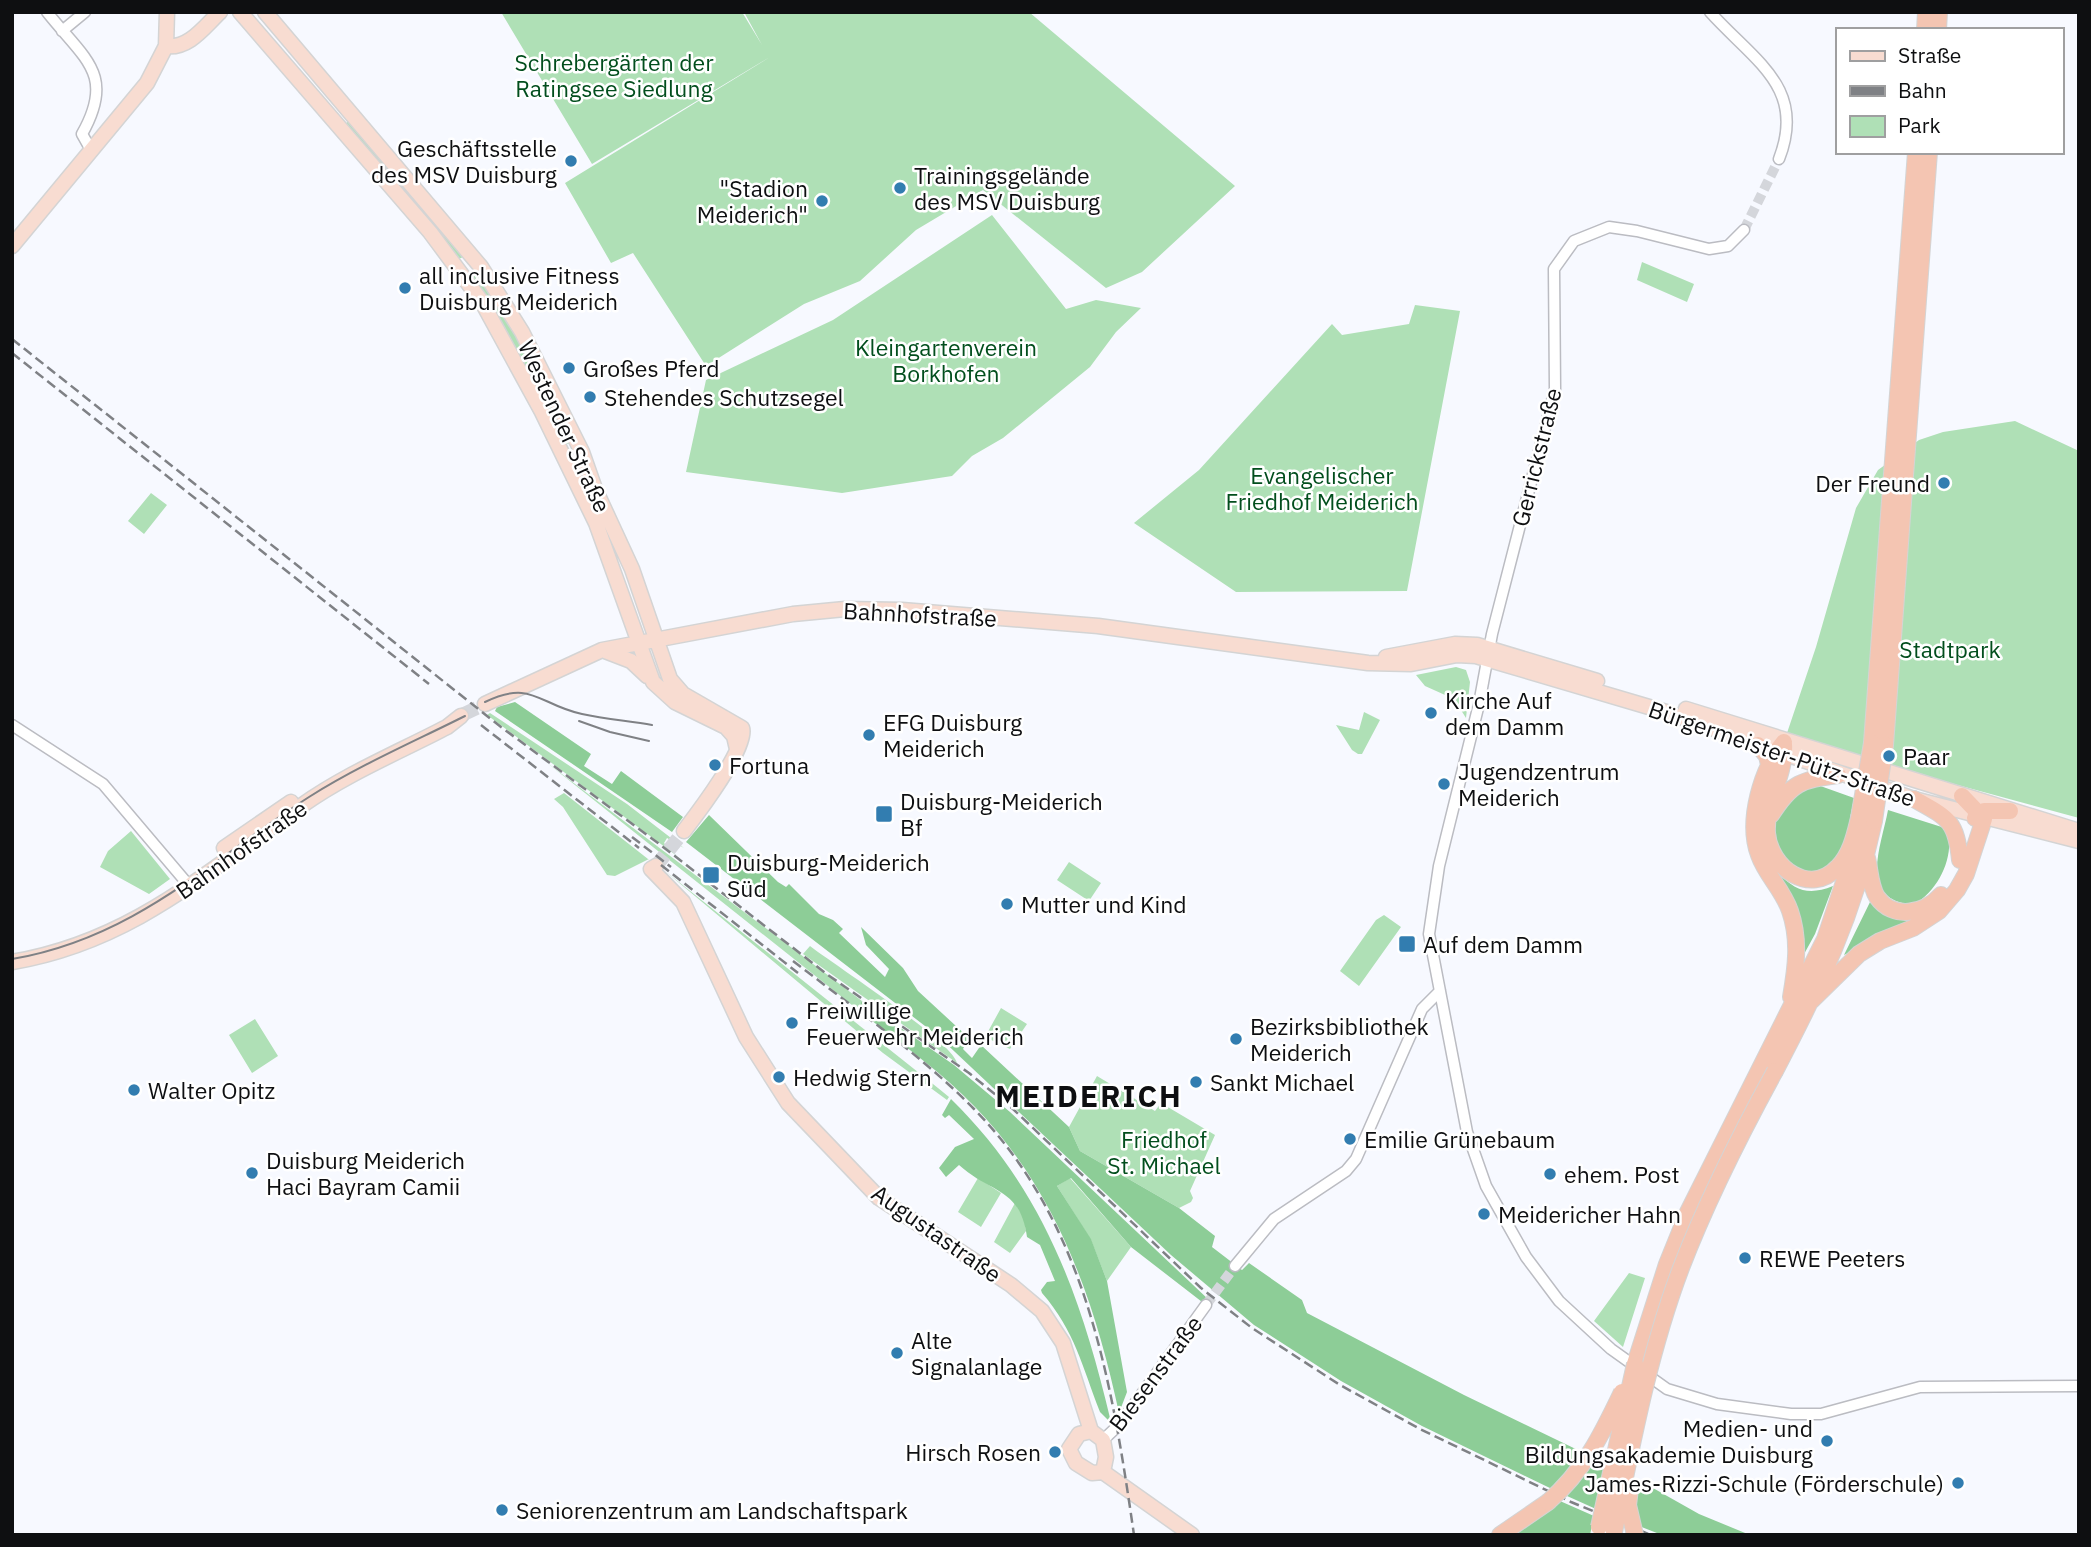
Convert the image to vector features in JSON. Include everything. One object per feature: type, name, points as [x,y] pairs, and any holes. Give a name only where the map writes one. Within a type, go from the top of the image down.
[{"type":"highway","points":[[1916,154],[1867,820],[1867,856],[1877,896],[1885,905],[1908,913],[1926,908],[1936,901],[1950,883],[1980,816]]},
{"type":"highway","points":[[1778,754],[1770,799],[1769,845],[1779,864],[1789,874],[1805,879],[1831,873],[1840,865],[1867,820],[1885,745],[1929,154]]},
{"type":"highway","points":[[1758,745],[1768,756],[1778,754]]},
{"type":"highway","points":[[1778,754],[1754,824],[1759,855],[1790,910],[1794,928],[1797,959],[1789,1014]]},
{"type":"highway","points":[[1768,820],[1793,786],[1808,779],[1838,775]]},
{"type":"highway","points":[[1962,796],[1980,816]]},
{"type":"highway","points":[[1914,799],[1950,821],[1957,834],[1960,860]]},
{"type":"highway","points":[[1980,816],[2010,811]]},
{"type":"highway","points":[[1811,1001],[1859,954],[1880,941],[1913,928],[1939,911],[1957,890],[1965,874],[1980,816]]},
{"type":"highway","points":[[1606,1532],[1649,1371],[1681,1270],[1789,1014],[1829,928],[1850,866],[1853,840]]},
{"type":"highway","points":[[1606,1532],[1635,1364],[1667,1264],[1688,1212],[1768,1068],[1811,1001],[1839,944],[1867,856]]},
{"type":"highway","points":[[1500,1535],[1548,1502],[1566,1486],[1591,1455],[1635,1364]]},
{"type":"highway","points":[[1634,1435],[1628,1505],[1635,1535]]},
{"type":"main road","points":[[12,246],[147,83],[166,46],[167,12]]},
{"type":"main road","points":[[166,46],[176,47],[192,39],[220,12]]},
{"type":"main road","name":"Westender Straße","points":[[240,12],[454,263],[487,311],[542,412],[596,523],[653,682]]},
{"type":"main road","name":"Westender Straße","points":[[265,12],[472,255],[509,310],[573,432],[595,489],[632,569],[667,673],[682,694],[739,725],[744,733],[737,749]]},
{"type":"main road","points":[[297,76],[301,68],[312,67]]},
{"type":"main road","points":[[454,263],[464,263],[472,255]]},
{"type":"main road","points":[[626,608],[624,632],[602,650],[631,661],[675,702],[726,727],[734,736],[737,749],[709,798],[684,831]]},
{"type":"main road","name":"Bahnhofstraße","points":[[485,704],[602,650],[793,614],[870,609],[1098,626],[1210,639],[1350,661],[1455,644],[1488,652]]},
{"type":"main road","name":"Bürgermeister-Pütz-Straße","points":[[1488,652],[1758,745]]},
{"type":"main road","name":"Bürgermeister-Pütz-Straße","points":[[1488,652],[1838,775],[1914,799],[2079,841]]},
{"type":"main road","name":"Bahnhofstraße","points":[[12,953],[54,947],[93,934],[185,880],[323,782],[462,715],[447,727],[302,805],[171,899],[116,931],[58,952],[12,962]]},
{"type":"main road","name":"Bürgermeister-Pütz-Straße","points":[[1778,754],[1962,796],[2079,831]]},
{"type":"main road","name":"Augustastraße","points":[[653,867],[683,902],[751,1047],[788,1103],[879,1198],[1010,1284],[1042,1311],[1063,1343],[1097,1435]]},
{"type":"main road","points":[[1103,1472],[1106,1457],[1097,1435],[1076,1437],[1069,1454],[1076,1463],[1092,1473],[1103,1472],[1192,1535]]},
{"type":"street","points":[[47,12],[92,68],[98,85],[97,100],[82,134],[91,150]]},
{"type":"street","points":[[62,31],[85,12]]},
{"type":"street","points":[[1710,12],[1779,84],[1786,110],[1788,133],[1779,159]]},
{"type":"street","name":"Gerrickstraße","points":[[1488,652],[1555,389],[1554,269],[1574,241],[1585,234],[1609,227],[1637,230],[1709,249],[1728,246],[1744,230]]},
{"type":"street","points":[[1488,652],[1479,704],[1444,842],[1430,921],[1429,942],[1467,1132],[1486,1186],[1526,1257],[1559,1301],[1640,1372],[1667,1389],[1697,1400],[1791,1414],[1842,1410],[1920,1387],[2079,1386]]},
{"type":"street","points":[[12,725],[103,784],[185,880]]},
{"type":"street","points":[[1235,1266],[1274,1219],[1346,1171],[1356,1160],[1419,1016],[1440,991]]},
{"type":"street","points":[[1419,1016],[1444,1015]]},
{"type":"street","name":"Biesenstraße","points":[[1097,1435],[1120,1424],[1206,1305]]},
{"type":"green space","name":"Trainingsgelände des MSV Duisburg","points":[[501,12],[742,12],[762,45],[744,12],[1029,12],[1235,186],[1142,272],[1106,288],[983,190],[916,230],[860,281],[804,304],[706,366],[633,253],[611,263],[565,183],[770,57],[592,164]]},
{"type":"green space","points":[[351,119],[463,257],[457,259],[344,125]]},
{"type":"green space","name":"Kleingartenverein Borkhofen","points":[[992,215],[1066,309],[1096,300],[1141,308],[1116,332],[1090,367],[1003,438],[972,456],[952,476],[842,493],[686,472],[706,380],[833,320]]},
{"type":"green space","points":[[1642,262],[1694,284],[1687,302],[1637,280]]},
{"type":"green space","points":[[480,271],[506,314],[569,444],[565,443],[539,394],[469,279]]},
{"type":"green space","name":"Evangelischer Friedhof Meiderich","points":[[1415,305],[1460,311],[1407,591],[1236,592],[1134,523],[1199,470],[1332,324],[1342,335],[1409,324]]},
{"type":"green space","name":"Stadtpark","points":[[2015,421],[2079,451],[2079,818],[1917,774],[1787,733],[1816,647],[1856,508],[1878,470],[1919,440],[1943,432]]},
{"type":"green space","points":[[151,493],[167,505],[144,534],[128,521]]},
{"type":"green space","points":[[1456,667],[1466,670],[1470,682],[1466,718],[1454,699],[1425,686],[1416,675]]},
{"type":"green space","points":[[515,702],[591,754],[584,766],[612,784],[621,771],[683,817],[672,832],[495,711],[497,707]]},
{"type":"green space","points":[[1364,712],[1380,720],[1362,754],[1358,754],[1352,750],[1336,725],[1359,730]]},
{"type":"green space","points":[[490,713],[627,804],[684,848],[667,838],[664,843],[677,856],[487,715]]},
{"type":"green space","points":[[546,762],[862,1001],[857,1009]]},
{"type":"green space","points":[[1812,783],[1854,798],[1843,855],[1822,874],[1795,872],[1784,857],[1775,832],[1779,812]]},
{"type":"green space","points":[[564,793],[649,859],[615,876],[607,875],[563,807],[554,799]]},
{"type":"green space","points":[[1888,810],[1948,829],[1949,851],[1943,872],[1931,891],[1914,905],[1896,901],[1885,893],[1879,883],[1878,855]]},
{"type":"green space","points":[[709,815],[778,882],[786,887],[789,884],[819,914],[833,920],[843,929],[839,933],[885,977],[889,969],[866,945],[861,927],[903,968],[918,991],[969,1038],[963,1049],[972,1058],[981,1045],[1069,1127],[1080,1151],[1179,1208],[1215,1236],[1212,1247],[1242,1270],[1249,1263],[1302,1300],[1307,1313],[1464,1395],[1584,1453],[1552,1489],[1422,1426],[1341,1381],[1254,1325],[1171,1255],[938,1036],[686,842]]},
{"type":"green space","points":[[131,831],[170,879],[149,894],[100,867],[108,851]]},
{"type":"green space","points":[[1069,862],[1101,883],[1089,901],[1057,880]]},
{"type":"green space","points":[[1775,869],[1802,890],[1816,891],[1833,886],[1815,934],[1803,956]]},
{"type":"green space","points":[[665,871],[938,1088],[949,1097],[947,1100],[883,1053]]},
{"type":"green space","points":[[1872,898],[1923,916],[1844,955]]},
{"type":"green space","points":[[1384,915],[1401,927],[1359,986],[1340,971],[1376,920]]},
{"type":"green space","points":[[810,946],[936,1038],[957,1063],[803,954]]},
{"type":"green space","points":[[862,1001],[954,1065],[1010,1112],[1209,1300],[1206,1305],[1131,1247],[1071,1178],[1057,1186],[1091,1239],[1107,1281],[1127,1392],[1119,1413],[1085,1289],[1051,1212],[1029,1175],[1004,1141],[962,1094],[857,1009]]},
{"type":"green space","points":[[1001,1008],[1027,1024],[1010,1049],[985,1037]]},
{"type":"green space","points":[[255,1019],[278,1056],[252,1073],[229,1035]]},
{"type":"green space","name":"Friedhof St. Michael","points":[[1097,1076],[1155,1111],[1161,1103],[1215,1135],[1190,1191],[1193,1198],[1191,1202],[1179,1208],[1080,1151],[1069,1127]]},
{"type":"green space","points":[[951,1099],[1011,1170],[1054,1246],[1086,1329],[1110,1418],[1108,1420],[1100,1412],[1070,1335],[1042,1293],[1041,1290],[1047,1282],[1055,1281],[1040,1245],[1027,1237],[1018,1209],[1002,1193],[959,1165],[946,1177],[939,1168],[955,1147],[974,1139],[949,1115],[945,1118],[942,1115]]},
{"type":"green space","points":[[978,1178],[1001,1193],[981,1227],[958,1212]]},
{"type":"green space","points":[[1070,1178],[1131,1247],[1107,1281],[1091,1240],[1057,1186]]},
{"type":"green space","points":[[1015,1203],[1024,1218],[1026,1231],[1010,1253],[994,1242]]},
{"type":"green space","points":[[1629,1273],[1645,1278],[1623,1347],[1594,1321]]},
{"type":"green space","points":[[1597,1458],[1606,1461],[1596,1509],[1567,1496]]},
{"type":"green space","points":[[1637,1479],[1699,1514],[1750,1535],[1662,1535],[1639,1526],[1635,1503]]},
{"type":"green space","points":[[1560,1501],[1594,1516],[1590,1535],[1511,1535]]},
{"type":"tunnel","points":[[1744,230],[1779,159]]},
{"type":"tunnel","points":[[464,714],[485,704]]},
{"type":"tunnel","points":[[656,866],[684,831]]},
{"type":"tunnel","points":[[1206,1305],[1235,1266]]},
{"type":"tram line","points":[[485,702],[514,693],[525,693],[582,714],[652,725]]},
{"type":"tram line","points":[[12,959],[56,949],[96,934],[134,915],[204,871],[309,797],[366,765],[465,716]]},
{"type":"tram line","points":[[579,721],[649,741]]},
{"type":"railway","points":[[12,339],[501,727],[658,843],[828,975],[969,1073],[1013,1109],[1201,1288],[1252,1328],[1340,1385],[1420,1429],[1571,1502],[1651,1535]]},
{"type":"railway","points":[[12,353],[429,684]]},
{"type":"railway","points":[[481,725],[639,848]]},
{"type":"railway","points":[[632,837],[671,867]]},
{"type":"railway","points":[[661,865],[798,973]]},
{"type":"railway","points":[[793,961],[932,1069],[974,1109],[1012,1154],[1044,1203],[1068,1254],[1088,1308],[1104,1364],[1116,1420],[1134,1535]]},
{"type":"place","name":"Geschäftsstelle des MSV Duisburg","points":[[571,161]]},
{"type":"place","name":"Trainingsgelände des MSV Duisburg","points":[[900,188]]},
{"type":"place","name":"\"Stadion Meiderich\"","points":[[822,201]]},
{"type":"place","name":"all inclusive Fitness Duisburg Meiderich","points":[[405,288]]},
{"type":"place","name":"Großes Pferd","points":[[569,368]]},
{"type":"place","name":"Stehendes Schutzsegel","points":[[590,397]]},
{"type":"place","name":"Der Freund","points":[[1944,483]]},
{"type":"place","name":"Kirche Auf dem Damm","points":[[1431,713]]},
{"type":"place","name":"EFG Duisburg Meiderich","points":[[869,735]]},
{"type":"place","name":"Paar","points":[[1889,756]]},
{"type":"place","name":"Fortuna","points":[[715,765]]},
{"type":"place","name":"Jugendzentrum Meiderich","points":[[1444,784]]},
{"type":"place","name":"Duisburg-Meiderich Bf","points":[[884,814]]},
{"type":"place","name":"Duisburg-Meiderich Süd","points":[[711,875]]},
{"type":"place","name":"Mutter und Kind","points":[[1007,904]]},
{"type":"place","name":"Auf dem Damm","points":[[1407,944]]},
{"type":"place","name":"Freiwillige Feuerwehr Meiderich","points":[[792,1023]]},
{"type":"place","name":"Bezirksbibliothek Meiderich","points":[[1236,1039]]},
{"type":"place","name":"Hedwig Stern","points":[[779,1077]]},
{"type":"place","name":"Sankt Michael","points":[[1196,1082]]},
{"type":"place","name":"Walter Opitz","points":[[134,1090]]},
{"type":"place","name":"Emilie Grünebaum","points":[[1350,1139]]},
{"type":"place","name":"Duisburg Meiderich Haci Bayram Camii","points":[[252,1173]]},
{"type":"place","name":"ehem. Post","points":[[1550,1174]]},
{"type":"place","name":"Meidericher Hahn","points":[[1484,1214]]},
{"type":"place","name":"REWE Peeters","points":[[1745,1258]]},
{"type":"place","name":"Alte Signalanlage","points":[[897,1353]]},
{"type":"place","name":"Medien- und Bildungsakademie Duisburg","points":[[1827,1441]]},
{"type":"place","name":"Hirsch Rosen","points":[[1055,1452]]},
{"type":"place","name":"James-Rizzi-Schule (Förderschule)","points":[[1958,1483]]},
{"type":"place","name":"Seniorenzentrum am Landschaftspark","points":[[502,1510]]},
{"type":"district","name":"MEIDERICH","points":[[1089,1095]]},
{"type":"park label","name":"Schrebergärten der Ratingsee Siedlung","points":[[614,75]]}]
